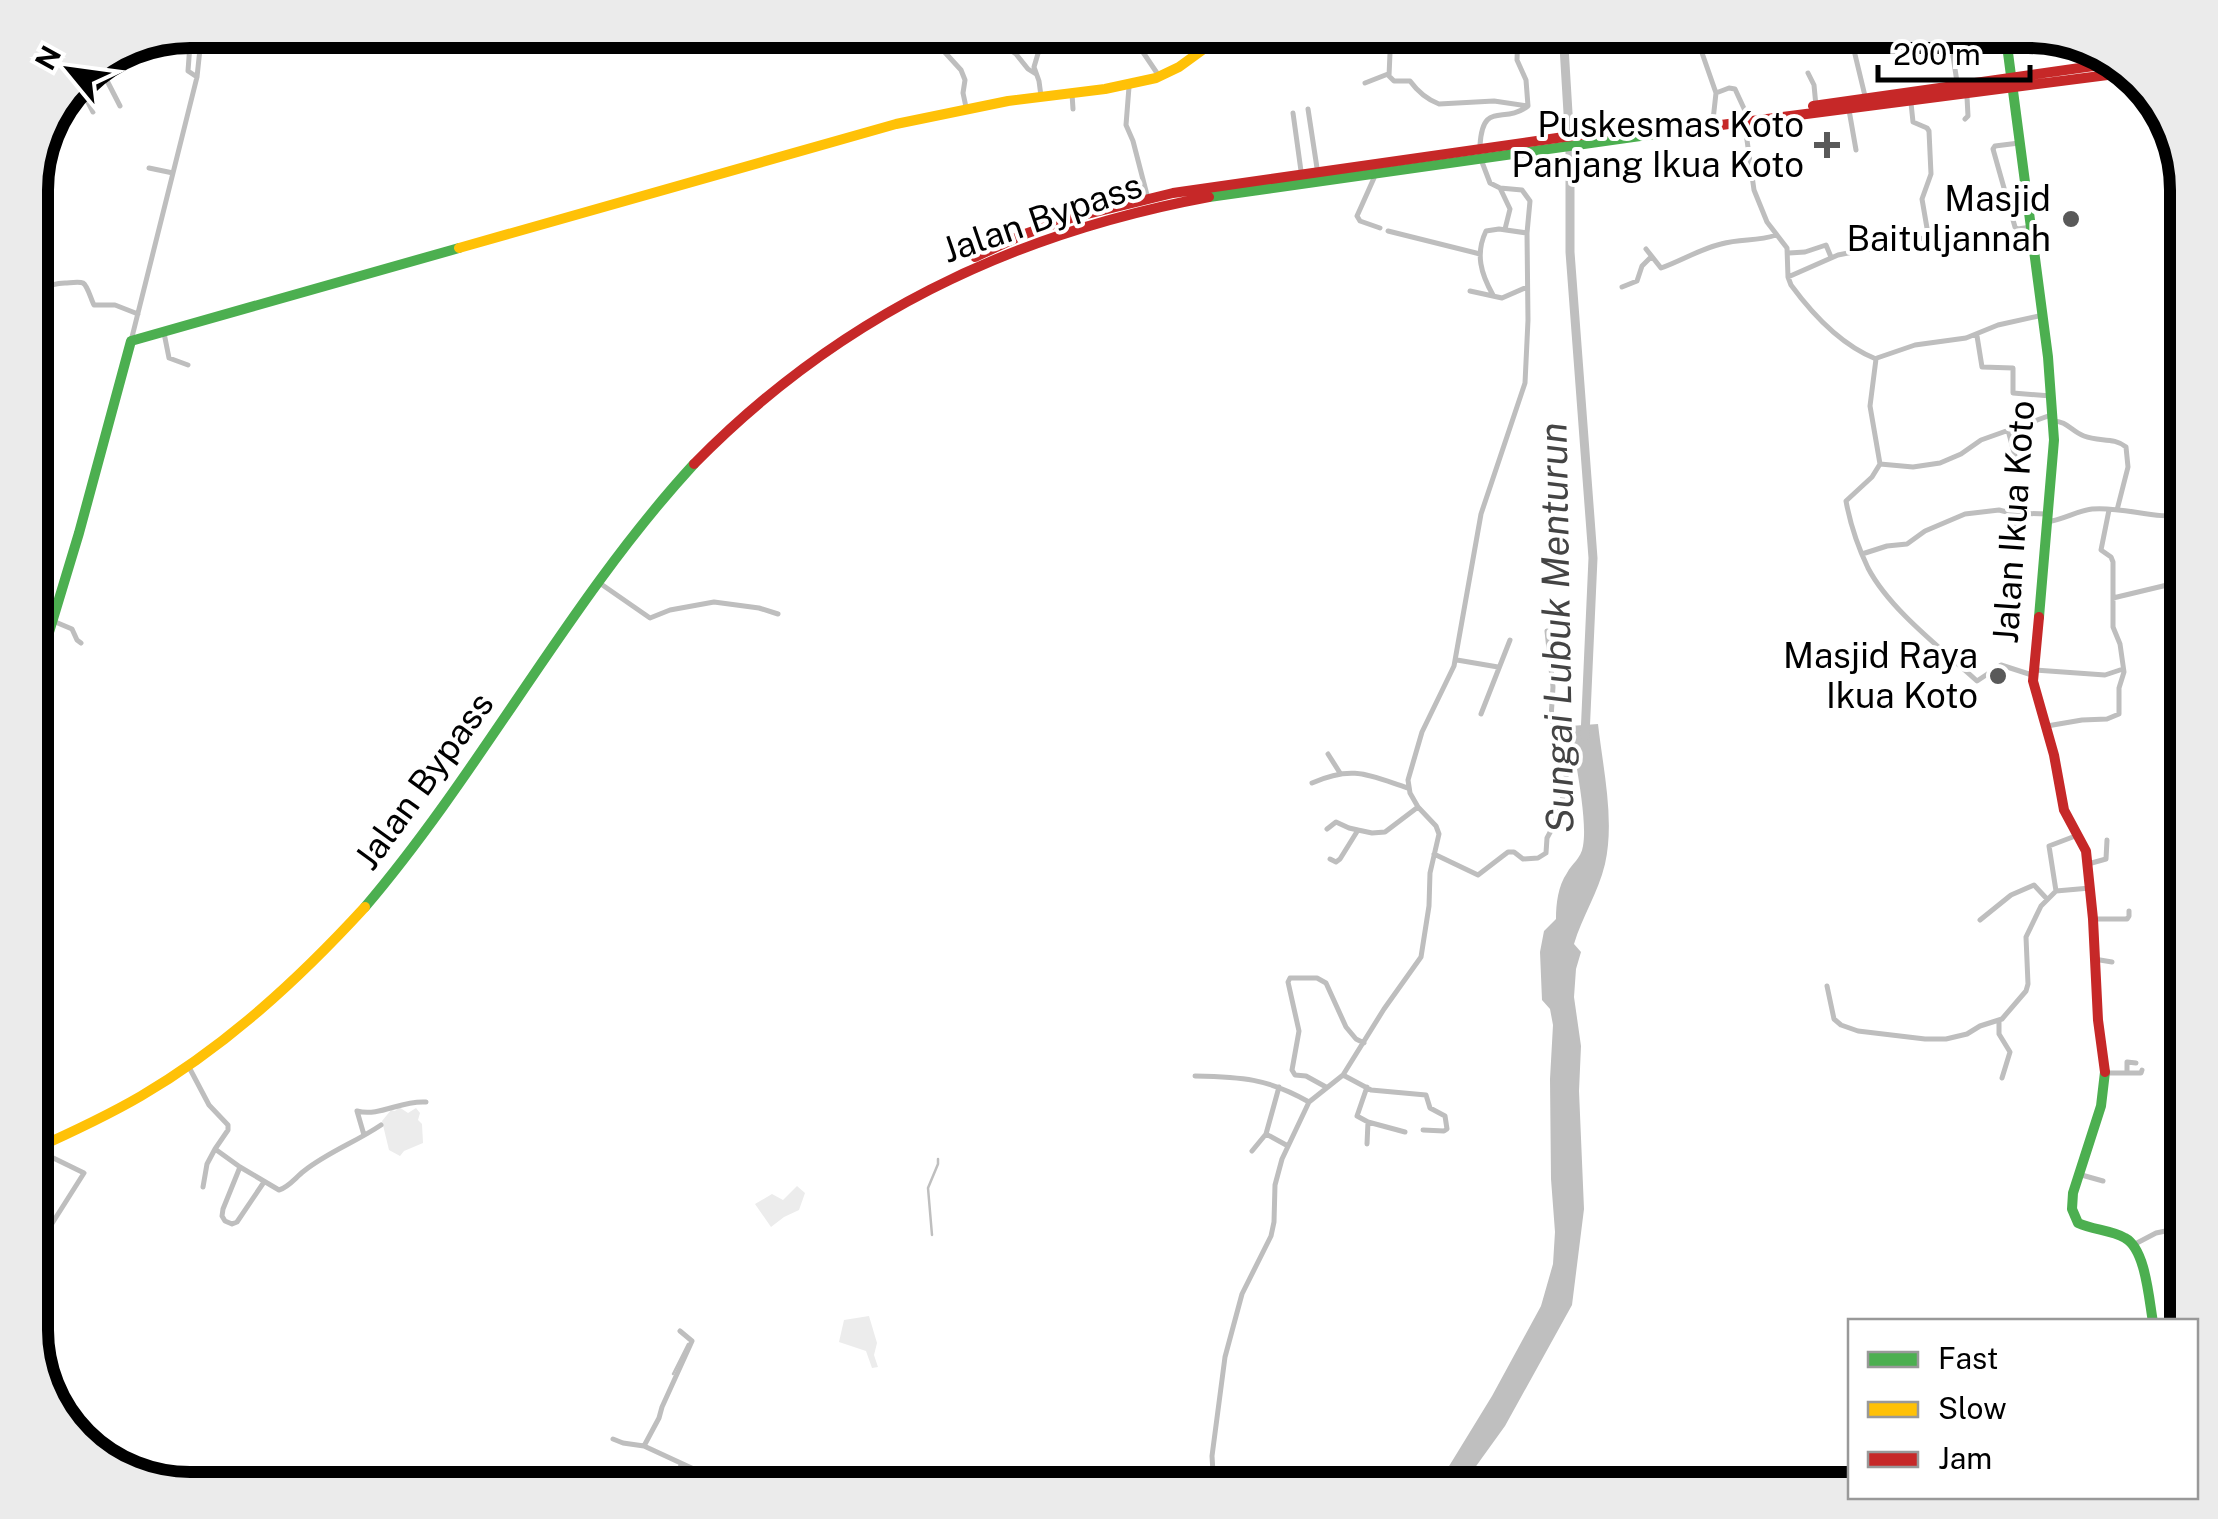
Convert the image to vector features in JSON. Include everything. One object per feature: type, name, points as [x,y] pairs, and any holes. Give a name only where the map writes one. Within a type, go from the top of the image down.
[{"type":"main road","points":[[48,632],[131,342],[853,135],[966,107],[1129,87],[1172,72],[1206,48]]},
{"type":"main road","name":"Jalan Ikua Koto","points":[[2007,48],[2053,418],[2053,460],[2032,673],[2064,810],[2086,851],[2105,1073],[2101,1106],[2072,1193],[2072,1209],[2078,1223],[2135,1244]]},
{"type":"main road","points":[[2012,83],[2099,66]]},
{"type":"main road","name":"Jalan Bypass","points":[[48,1139],[111,1113],[189,1066],[256,1017],[307,971],[406,857],[620,538],[720,426],[802,358],[860,318],[994,247],[1044,227],[1148,198],[1374,175],[1534,145],[1816,110],[1957,85],[2111,74]]},
{"type":"main road","name":"Jalan Bypass","points":[[1816,110],[1911,102],[2012,83]]},
{"type":"main road","name":"Jalan Bypass","points":[[1621,134],[1746,119]]},
{"type":"main road","name":"Jalan Bypass","points":[[48,1139],[177,1065],[251,1011],[314,953],[400,852],[649,514],[709,448],[795,372],[928,286],[1040,240],[1227,189],[1301,174],[1481,154]]},
{"type":"main road","points":[[2135,1244],[2152,1319]]},
{"type":"street","points":[[188,48],[188,71],[196,77]]},
{"type":"street","points":[[131,342],[200,48]]},
{"type":"street","points":[[941,48],[966,80],[966,107]]},
{"type":"street","points":[[1007,48],[1036,74],[1042,96]]},
{"type":"street","points":[[1036,74],[1040,48]]},
{"type":"street","points":[[1140,48],[1158,76]]},
{"type":"street","points":[[1388,74],[1389,48]]},
{"type":"street","points":[[1518,48],[1528,106]]},
{"type":"street","points":[[1700,48],[1716,93],[1714,120]]},
{"type":"street","points":[[1853,48],[1865,99]]},
{"type":"street","points":[[1953,56],[1957,85]]},
{"type":"street","points":[[1808,73],[1814,85],[1816,110]]},
{"type":"street","points":[[1365,82],[1388,74]]},
{"type":"street","points":[[1388,74],[1394,80],[1410,81],[1424,97],[1439,104],[1494,101],[1528,106]]},
{"type":"street","points":[[1129,87],[1126,125],[1148,198]]},
{"type":"street","points":[[1716,93],[1735,90],[1746,119],[1754,190],[1767,222],[1789,253],[1788,277],[1796,292],[1830,329],[1857,350],[1876,359],[2042,315]]},
{"type":"street","points":[[1072,94],[1073,109]]},
{"type":"street","points":[[1965,119],[1966,94]]},
{"type":"street","points":[[1788,277],[1830,258],[1928,234],[1922,199],[1930,174],[1928,132],[1913,122],[1911,102]]},
{"type":"street","points":[[1213,1472],[1215,1423],[1234,1318],[1271,1236],[1275,1185],[1288,1146],[1309,1102],[1343,1074],[1421,957],[1438,831],[1418,808],[1408,780],[1417,746],[1456,660],[1481,514],[1524,383],[1527,360],[1528,196],[1518,189],[1494,186],[1486,178],[1481,154],[1482,126],[1488,118],[1522,111],[1528,106]]},
{"type":"street","points":[[1308,109],[1318,171]]},
{"type":"street","points":[[1849,110],[1856,150]]},
{"type":"street","points":[[1293,113],[1301,174]]},
{"type":"street","points":[[2019,143],[1993,149],[2015,227],[2031,227]]},
{"type":"street","points":[[149,168],[173,174]]},
{"type":"street","points":[[1374,175],[1358,218],[1380,228]]},
{"type":"street","points":[[1500,188],[1510,210],[1506,230]]},
{"type":"street","points":[[1388,230],[1480,254]]},
{"type":"street","points":[[1493,296],[1482,276],[1480,254],[1486,231],[1527,234]]},
{"type":"street","points":[[1646,249],[1663,268],[1718,244],[1776,235]]},
{"type":"street","points":[[1789,253],[1826,245],[1830,258]]},
{"type":"street","points":[[1622,287],[1638,282],[1641,268],[1652,258]]},
{"type":"street","points":[[48,285],[80,282],[86,286],[94,305],[113,305],[138,314]]},
{"type":"street","points":[[1470,291],[1506,298],[1526,287]]},
{"type":"street","points":[[164,333],[169,358],[188,364]]},
{"type":"street","points":[[1976,335],[1982,367],[2013,368],[2013,393],[2051,396]]},
{"type":"street","points":[[1876,359],[1870,406],[1880,464],[1846,501],[1862,554],[1893,602],[1975,680],[1980,681],[2001,665],[2032,673],[2106,675],[2124,669]]},
{"type":"street","points":[[1880,464],[1913,467],[1940,463],[1981,440],[2053,418],[2087,438],[2118,440],[2126,446],[2128,467],[2117,510]]},
{"type":"street","points":[[2008,430],[2015,456]]},
{"type":"street","points":[[1862,554],[1907,544],[1961,515],[1999,510],[2062,520],[2088,510],[2170,517],[2170,533]]},
{"type":"street","points":[[2047,726],[2116,717],[2124,669],[2114,627],[2112,559],[2102,550],[2108,510]]},
{"type":"street","points":[[2016,513],[2016,531]]},
{"type":"street","points":[[598,582],[652,619],[670,610],[714,602],[778,614]]},
{"type":"street","points":[[2113,598],[2170,584]]},
{"type":"street","points":[[54,621],[72,629],[81,643]]},
{"type":"street","points":[[1434,854],[1478,875],[1508,852],[1524,859],[1546,853],[1547,838],[1567,784],[1562,743],[1551,718],[1553,687],[1547,631]]},
{"type":"street","points":[[1481,714],[1510,640]]},
{"type":"street","points":[[1456,660],[1498,667]]},
{"type":"street","points":[[1328,754],[1340,773]]},
{"type":"street","points":[[1312,783],[1340,773],[1360,773],[1408,788]]},
{"type":"street","points":[[1327,829],[1338,822],[1348,828],[1385,832],[1418,808]]},
{"type":"street","points":[[1330,859],[1340,859],[1358,830]]},
{"type":"street","points":[[2056,891],[2050,846],[2078,836]]},
{"type":"street","points":[[2088,864],[2106,859],[2106,840]]},
{"type":"street","points":[[1980,920],[2011,895],[2035,885],[2047,899]]},
{"type":"street","points":[[1828,986],[1834,1019],[1841,1025],[1926,1039],[1967,1034],[1998,1021],[2028,988],[2026,932],[2047,899],[2056,891],[2090,888]]},
{"type":"street","points":[[2093,918],[2127,919],[2129,912]]},
{"type":"street","points":[[2094,959],[2112,962]]},
{"type":"street","points":[[1326,1086],[1292,1070],[1299,1040],[1290,978],[1317,978],[1326,983],[1346,1027],[1364,1044]]},
{"type":"street","points":[[1998,1021],[2010,1052],[2002,1078]]},
{"type":"street","points":[[2127,1073],[2126,1063],[2136,1062]]},
{"type":"street","points":[[189,1066],[210,1105],[228,1125],[207,1164],[203,1187]]},
{"type":"street","points":[[2105,1073],[2141,1074],[2142,1070]]},
{"type":"street","points":[[1343,1074],[1374,1091],[1426,1096],[1430,1108],[1445,1116],[1447,1128],[1423,1130]]},
{"type":"street","points":[[1194,1076],[1243,1077],[1279,1087],[1309,1102]]},
{"type":"street","points":[[1252,1150],[1266,1134],[1279,1087]]},
{"type":"street","points":[[1367,1087],[1359,1118],[1404,1132]]},
{"type":"street","points":[[365,1136],[358,1112],[368,1114],[386,1111],[393,1105],[426,1102]]},
{"type":"street","points":[[1367,1144],[1368,1122]]},
{"type":"street","points":[[215,1149],[282,1190],[326,1154],[381,1125]]},
{"type":"street","points":[[1266,1134],[1288,1146]]},
{"type":"street","points":[[48,1157],[84,1173],[48,1230]]},
{"type":"street","points":[[240,1167],[223,1209],[225,1221],[236,1223],[264,1182]]},
{"type":"street","points":[[2078,1174],[2103,1182]]},
{"type":"street","points":[[2135,1244],[2156,1232],[2170,1230]]},
{"type":"street","points":[[644,1446],[691,1339],[680,1332]]},
{"type":"street","points":[[613,1439],[644,1446],[699,1472]]},
{"type":"street","points":[[680,1472],[681,1464]]},
{"type":"shaded area","points":[[1598,724],[1609,830],[1602,875],[1574,944],[1581,952],[1574,997],[1581,1046],[1584,1209],[1572,1305],[1505,1426],[1472,1472],[1445,1472],[1541,1306],[1553,1264],[1553,1025],[1550,1009],[1542,1000],[1540,952],[1544,931],[1556,919],[1561,884],[1583,846],[1582,804],[1570,726]]},
{"type":"shaded area","points":[[399,1107],[408,1113],[416,1108],[420,1113],[423,1143],[400,1156],[389,1150],[382,1121]]},
{"type":"shaded area","points":[[797,1186],[805,1193],[799,1210],[771,1227],[755,1204],[772,1194],[783,1200]]},
{"type":"shaded area","points":[[869,1316],[877,1343],[874,1355],[878,1367],[872,1368],[866,1351],[839,1342],[844,1320]]},
{"type":"waterway","name":"Sungai Lubuk Menturun","points":[[1564,48],[1570,146],[1570,252],[1593,558],[1585,736]]},
{"type":"waterway","points":[[932,1235],[928,1188],[938,1159]]},
{"type":"waterway","points":[[673,1374],[688,1344]]},
{"type":"traffic: fast","points":[[2007,48],[2048,357],[2054,440],[2039,617]]},
{"type":"traffic: fast","points":[[1209,197],[1690,129]]},
{"type":"traffic: fast","points":[[48,635],[131,341],[459,248]]},
{"type":"traffic: fast","points":[[365,907],[449,798],[607,571],[694,464]]},
{"type":"traffic: fast","points":[[2105,1072],[2101,1106],[2073,1193],[2072,1209],[2078,1223],[2120,1235],[2132,1244],[2145,1276],[2152,1319]]},
{"type":"traffic: slow","points":[[459,248],[896,124],[1008,101],[1105,89],[1156,78],[1204,48]]},
{"type":"traffic: slow","points":[[48,1143],[127,1104],[202,1056],[287,986],[365,907]]},
{"type":"traffic: jam","points":[[1813,106],[2097,66]]},
{"type":"traffic: jam","points":[[1690,129],[2111,75]]},
{"type":"traffic: jam","points":[[975,257],[1071,218],[1173,193],[1675,124]]},
{"type":"traffic: jam","points":[[694,464],[749,412],[807,366],[867,325],[930,290],[996,259],[1064,234],[1209,197]]},
{"type":"traffic: jam","points":[[2039,617],[2033,681],[2054,755],[2064,810],[2086,851],[2105,1072]]},
{"type":"place","name":"Puskesmas Koto Panjang Ikua Koto","points":[[1827,145]]},
{"type":"place","name":"Masjid Baituljannah","points":[[2071,219]]},
{"type":"place","name":"Masjid Raya Ikua Koto","points":[[1998,676]]}]
